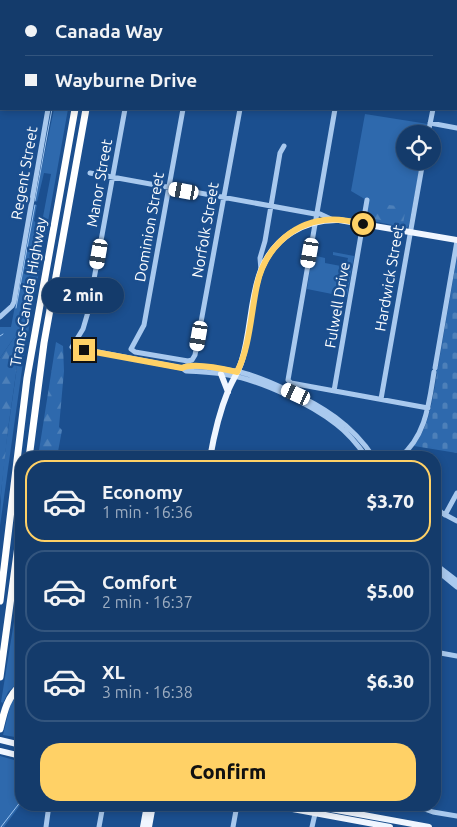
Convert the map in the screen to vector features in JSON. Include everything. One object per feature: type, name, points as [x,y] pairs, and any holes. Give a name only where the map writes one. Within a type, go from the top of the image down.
[{"type":"highway","name":"Trans-Canada Highway","points":[[18,451],[27,378],[75,110]]},
{"type":"highway","name":"Trans-Canada Highway","points":[[30,451],[44,343],[86,110]]},
{"type":"highway","name":"Trans-Canada Highway","points":[[0,598],[15,476]]},
{"type":"highway","points":[[0,677],[15,568]]},
{"type":"highway","points":[[0,729],[6,705],[15,691]]},
{"type":"main road","points":[[211,451],[216,425],[243,356],[261,270],[274,248],[294,230],[315,222],[333,220],[457,240]]},
{"type":"main road","points":[[221,374],[228,392]]},
{"type":"main road","points":[[0,740],[15,744]]},
{"type":"main road","points":[[0,751],[15,754]]},
{"type":"main road","points":[[143,827],[146,811]]},
{"type":"main road","points":[[149,827],[152,811]]},
{"type":"main road","points":[[328,811],[390,827]]},
{"type":"main road","points":[[334,811],[429,827]]},
{"type":"street","name":"Regent Street","points":[[0,317],[14,302],[48,110]]},
{"type":"street","name":"Manor Street","points":[[125,110],[88,312],[81,333],[72,348],[182,368]]},
{"type":"street","name":"Dominion Street","points":[[183,110],[144,324],[132,348],[135,352],[181,360],[191,361],[195,355]]},
{"type":"street","name":"Norfolk Street","points":[[195,355],[240,110]]},
{"type":"street","points":[[336,110],[288,381],[428,408]]},
{"type":"street","points":[[433,110],[430,123],[457,128]]},
{"type":"street","points":[[261,270],[260,258],[265,241],[280,153],[284,146]]},
{"type":"street","name":"Hardwick Street","points":[[381,399],[421,170]]},
{"type":"street","points":[[90,173],[316,214],[333,220]]},
{"type":"street","name":"Fulwell Drive","points":[[334,391],[367,200]]},
{"type":"street","points":[[409,451],[420,431],[428,408],[457,240]]},
{"type":"street","points":[[265,241],[274,248]]},
{"type":"street","points":[[182,368],[186,366],[202,367],[236,374],[291,398],[338,421],[360,439],[369,451]]},
{"type":"street","points":[[182,368],[186,371],[236,374]]},
{"type":"street","points":[[338,421],[362,451]]},
{"type":"street","points":[[445,515],[457,493]]},
{"type":"street","points":[[441,511],[457,520]]},
{"type":"street","points":[[441,569],[457,581]]},
{"type":"street","points":[[441,575],[457,587]]},
{"type":"street","points":[[441,653],[457,656]]},
{"type":"street","points":[[46,827],[49,811]]},
{"type":"street","points":[[100,827],[102,811]]},
{"type":"street","points":[[233,827],[236,811]]},
{"type":"street","points":[[312,827],[315,811]]},
{"type":"street","points":[[430,811],[457,816]]},
{"type":"green space","points":[[54,110],[68,110],[23,362],[0,526],[6,446],[17,366],[22,358],[18,332],[0,358],[0,327],[11,327],[34,205],[37,205],[34,221],[37,223],[42,222],[51,174],[44,173],[37,202],[35,200]]},
{"type":"green space","points":[[365,114],[428,124],[396,125],[396,170],[419,170],[407,228],[368,220],[366,216],[368,201],[351,191]]},
{"type":"green space","points":[[371,203],[406,207],[403,224],[369,218]]},
{"type":"green space","points":[[333,252],[354,256],[347,297],[307,289],[312,255],[325,258],[325,263],[346,267],[348,258],[333,255]]},
{"type":"green space","points":[[457,257],[457,453],[414,446],[424,430],[432,403],[437,374],[436,369],[438,367]]},
{"type":"green space","points":[[18,332],[25,341],[22,358],[17,366],[0,502],[0,358]]},
{"type":"green space","points":[[56,342],[63,346],[64,371],[59,427],[62,430],[58,451],[39,451]]},
{"type":"green space","points":[[15,615],[15,686],[8,692],[3,703],[1,702]]},
{"type":"green space","points":[[15,697],[15,737],[3,735],[11,702]]},
{"type":"green space","points":[[0,756],[15,760],[16,811],[4,827],[0,827]]},
{"type":"waterway","points":[[35,201],[52,110]]},
{"type":"waterway","points":[[16,308],[35,205]]},
{"type":"waterway","points":[[1,827],[15,809]]},
{"type":"route","points":[[84,350],[182,368],[186,366],[206,367],[237,372],[242,362],[258,278],[265,261],[274,248],[294,230],[310,223],[339,220],[363,224]]}]
